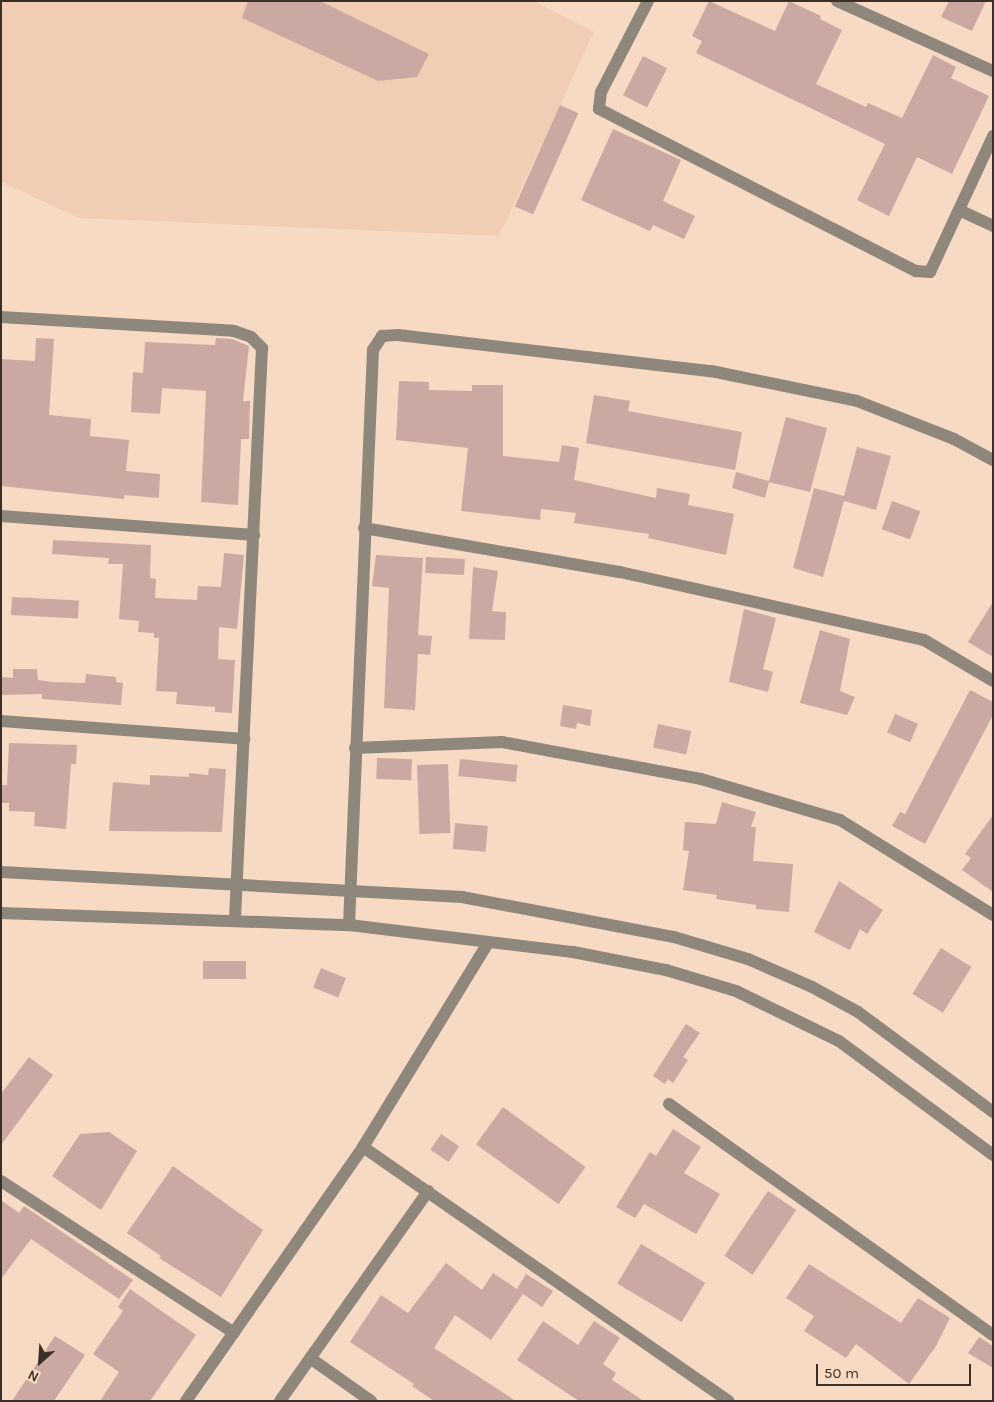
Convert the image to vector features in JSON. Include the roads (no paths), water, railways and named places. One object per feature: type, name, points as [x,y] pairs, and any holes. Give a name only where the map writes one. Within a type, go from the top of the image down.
[{"type":"street","points":[[648,1],[601,92],[599,108],[608,116],[916,271],[930,272],[993,136]]},
{"type":"street","points":[[837,1],[993,71]]},
{"type":"street","points":[[959,210],[993,226]]},
{"type":"street","points":[[1,317],[234,331],[251,336],[262,348],[235,918]]},
{"type":"street","points":[[349,924],[364,528],[373,350],[382,336],[398,335],[710,371],[857,401],[954,439],[993,460]]},
{"type":"street","points":[[1,516],[254,535]]},
{"type":"street","points":[[364,528],[620,572],[924,640],[993,681]]},
{"type":"street","points":[[1,721],[244,739]]},
{"type":"street","points":[[355,748],[502,742],[701,779],[840,820],[993,915]]},
{"type":"street","points":[[1,872],[462,897],[674,937],[748,960],[812,987],[858,1012],[993,1112]]},
{"type":"street","points":[[1,913],[235,918],[349,924],[488,943],[582,953],[666,970],[736,991],[839,1041],[993,1155]]},
{"type":"street","points":[[186,1401],[363,1146],[488,943]]},
{"type":"street","points":[[669,1104],[993,1335]]},
{"type":"street","points":[[363,1146],[728,1401]]},
{"type":"street","points":[[1,1181],[234,1333]]},
{"type":"street","points":[[280,1401],[428,1191]]},
{"type":"street","points":[[310,1358],[371,1401]]}]
